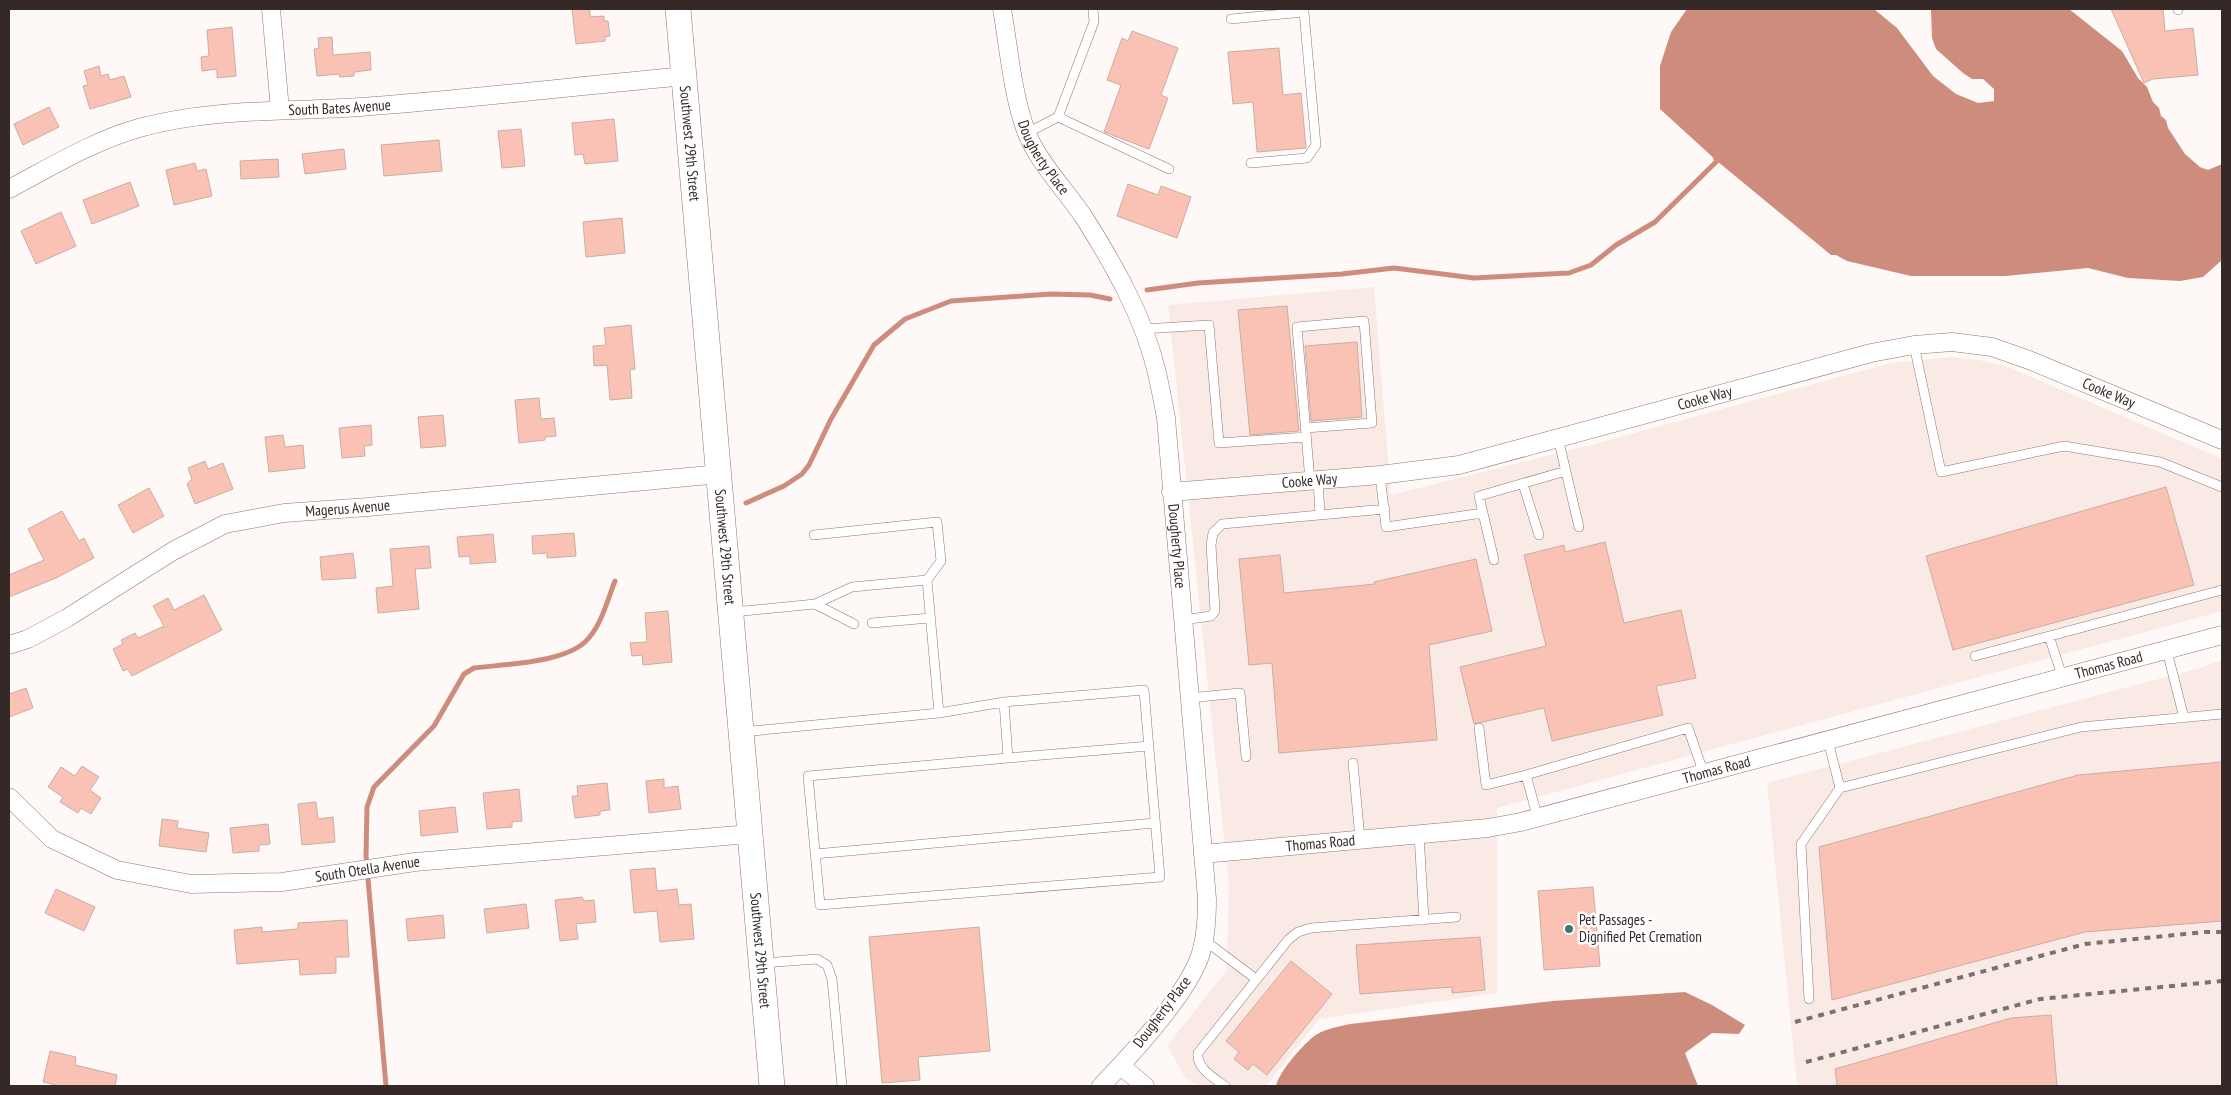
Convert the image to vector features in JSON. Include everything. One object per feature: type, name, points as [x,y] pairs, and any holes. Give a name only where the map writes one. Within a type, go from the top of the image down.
[{"type":"street","points":[[271,9],[280,110]]},
{"type":"street","name":"Southwest 29th Street","points":[[678,9],[772,1086]]},
{"type":"street","name":"Dougherty Place","points":[[1002,9],[1015,96],[1027,133],[1055,179],[1084,219],[1122,283],[1143,328],[1156,369],[1166,418],[1207,900],[1207,928],[1200,956],[1188,980],[1121,1066],[1101,1086]]},
{"type":"street","name":"South Bates Avenue","points":[[9,189],[80,152],[138,129],[198,117],[280,110],[360,107],[685,76]]},
{"type":"street","name":"Cooke Way","points":[[1171,492],[1380,475],[1459,465],[1871,353],[1914,345],[1952,342],[1992,348],[2029,360],[2222,440]]},
{"type":"street","name":"Magerus Avenue","points":[[9,645],[28,640],[67,618],[173,551],[225,524],[284,513],[368,507],[720,474]]},
{"type":"street","name":"Thomas Road","points":[[1203,854],[1504,826],[1538,819],[2222,635]]},
{"type":"street","name":"South Otella Avenue","points":[[9,797],[52,839],[117,870],[190,884],[282,882],[415,862],[750,834]]},
{"type":"street","points":[[1121,1066],[1145,1086]]},
{"type":"lane","points":[[1027,133],[1058,117],[1094,22],[1093,9]]},
{"type":"lane","points":[[1231,19],[1304,10],[1316,145],[1307,158],[1251,163]]},
{"type":"lane","points":[[1058,117],[1170,169]]},
{"type":"lane","points":[[1143,328],[1209,325],[1219,443],[1306,433],[1372,423],[1364,321],[1297,326],[1306,433],[1320,514]]},
{"type":"lane","points":[[1914,345],[1941,472],[2064,446],[2160,462],[2222,488]]},
{"type":"lane","points":[[1558,438],[1579,527]]},
{"type":"lane","points":[[1494,560],[1479,496],[1566,471]]},
{"type":"lane","points":[[1380,475],[1386,527],[1483,513]]},
{"type":"lane","points":[[1523,484],[1539,536]]},
{"type":"lane","points":[[1182,620],[1211,616],[1215,611],[1211,545],[1212,534],[1222,524],[1384,509]]},
{"type":"lane","points":[[814,534],[937,522],[941,561],[927,580],[939,713]]},
{"type":"lane","points":[[732,612],[815,604],[852,587],[927,580]]},
{"type":"lane","points":[[1975,656],[2222,590]]},
{"type":"lane","points":[[815,604],[854,624]]},
{"type":"lane","points":[[872,623],[930,618]]},
{"type":"lane","points":[[2049,636],[2062,679]]},
{"type":"lane","points":[[2167,651],[2184,718]]},
{"type":"lane","points":[[741,732],[939,713],[1004,702],[1144,690],[1160,877],[820,905],[808,776],[1148,746]]},
{"type":"lane","points":[[1189,698],[1240,693],[1246,757]]},
{"type":"lane","points":[[1004,702],[1008,758]]},
{"type":"lane","points":[[1809,999],[1801,844],[1840,788],[2081,727],[2222,714]]},
{"type":"lane","points":[[1479,728],[1486,785],[1688,728],[1704,774]]},
{"type":"lane","points":[[1828,741],[1840,788]]},
{"type":"lane","points":[[1353,763],[1360,839]]},
{"type":"lane","points":[[1526,775],[1538,819]]},
{"type":"lane","points":[[815,854],[1155,822]]},
{"type":"lane","points":[[1419,834],[1424,920]]},
{"type":"lane","points":[[1225,1086],[1203,1069],[1197,1057],[1198,1053],[1288,940],[1298,932],[1311,928],[1456,917]]},
{"type":"lane","points":[[1204,940],[1256,980]]},
{"type":"lane","points":[[761,963],[817,959],[827,965],[832,980],[842,1086]]},
{"type":"shaded area","points":[[1687,9],[1874,9],[1897,28],[1933,76],[1956,94],[1978,103],[1994,101],[1994,89],[1983,79],[1972,79],[1963,73],[1936,49],[1932,38],[1931,9],[2069,9],[2122,51],[2138,78],[2147,87],[2153,102],[2159,108],[2161,116],[2166,120],[2168,128],[2185,154],[2200,167],[2208,170],[2222,164],[2222,260],[2203,277],[2180,281],[2128,278],[2088,268],[2005,276],[1911,276],[1847,261],[1836,255],[1831,255],[1717,161],[1660,109],[1660,66],[1671,32]]},
{"type":"shaded area","points":[[1374,287],[1391,495],[1587,446],[1891,363],[1951,357],[1979,360],[2008,367],[2222,459],[2222,611],[1497,808],[1497,993],[1319,1019],[1266,1086],[1197,1086],[1185,1077],[1167,1046],[1227,970],[1229,886],[1168,305]]},
{"type":"shaded area","points":[[2222,660],[2222,1086],[1797,1086],[1767,783],[2200,668]]},
{"type":"shaded area","points":[[1685,992],[1712,1005],[1745,1025],[1739,1034],[1712,1033],[1685,1053],[1698,1086],[1276,1086],[1286,1067],[1308,1041],[1321,1032],[1340,1026],[1553,1001]]},
{"type":"building","points":[[572,9],[590,9],[590,17],[604,16],[604,21],[608,21],[610,36],[605,37],[605,41],[576,44]]},
{"type":"building","points":[[2111,9],[2163,9],[2165,31],[2193,28],[2198,75],[2153,79],[2144,83]]},
{"type":"building","points":[[232,27],[236,76],[217,78],[217,69],[202,71],[201,57],[209,56],[207,30]]},
{"type":"building","points":[[1132,31],[1178,48],[1161,95],[1168,98],[1149,149],[1104,132],[1121,85],[1107,80],[1122,38],[1128,41]]},
{"type":"building","points":[[332,37],[333,55],[370,52],[371,70],[354,72],[354,76],[340,77],[339,74],[317,76],[314,49],[319,48],[318,38]]},
{"type":"building","points":[[1279,48],[1283,95],[1301,93],[1306,148],[1257,152],[1253,102],[1233,104],[1228,52]]},
{"type":"building","points":[[99,66],[101,76],[108,74],[110,80],[124,76],[131,97],[90,109],[83,86],[88,85],[84,71]]},
{"type":"building","points":[[49,107],[59,127],[23,145],[14,124]]},
{"type":"building","points":[[614,119],[618,161],[585,164],[583,154],[575,155],[572,123]]},
{"type":"building","points":[[521,129],[525,166],[502,168],[498,131]]},
{"type":"building","points":[[439,140],[442,171],[384,176],[381,145]]},
{"type":"building","points":[[344,149],[346,169],[305,174],[302,154]]},
{"type":"building","points":[[278,159],[279,177],[241,179],[240,161]]},
{"type":"building","points":[[195,163],[197,171],[206,169],[212,196],[174,205],[166,170]]},
{"type":"building","points":[[130,182],[139,206],[92,224],[83,200]]},
{"type":"building","points":[[1128,184],[1158,195],[1161,186],[1191,197],[1177,238],[1117,216]]},
{"type":"building","points":[[61,212],[76,246],[36,264],[21,231]]},
{"type":"building","points":[[622,218],[625,253],[586,257],[583,222]]},
{"type":"building","points":[[1287,306],[1299,431],[1250,435],[1238,310]]},
{"type":"building","points":[[631,325],[635,369],[630,370],[632,398],[610,400],[607,365],[594,366],[593,346],[606,345],[604,328]]},
{"type":"building","points":[[1357,342],[1362,417],[1311,421],[1305,346]]},
{"type":"building","points":[[539,398],[541,419],[554,418],[556,436],[545,437],[545,440],[519,443],[515,400]]},
{"type":"building","points":[[443,415],[446,446],[421,448],[418,417]]},
{"type":"building","points":[[371,425],[372,445],[364,446],[365,456],[342,458],[339,428]]},
{"type":"building","points":[[283,435],[285,447],[303,445],[305,468],[269,472],[265,437]]},
{"type":"building","points":[[205,461],[208,469],[223,463],[233,489],[195,504],[187,484],[192,479],[188,468]]},
{"type":"building","points":[[2166,487],[2194,585],[1953,650],[1926,556]]},
{"type":"building","points":[[149,488],[164,516],[133,533],[118,505]]},
{"type":"building","points":[[62,511],[79,541],[84,538],[94,558],[56,578],[9,597],[9,575],[44,560],[28,529]]},
{"type":"building","points":[[574,533],[576,556],[547,558],[547,553],[533,554],[532,536]]},
{"type":"building","points":[[493,534],[496,562],[470,564],[470,556],[459,557],[457,537]]},
{"type":"building","points":[[1605,542],[1624,623],[1681,610],[1696,678],[1656,686],[1663,715],[1552,741],[1544,708],[1474,724],[1460,667],[1546,646],[1524,555],[1564,545],[1565,552]]},
{"type":"building","points":[[429,546],[431,568],[415,569],[419,609],[378,613],[376,588],[393,586],[390,549]]},
{"type":"building","points":[[353,553],[356,578],[322,580],[320,557]]},
{"type":"building","points":[[1280,555],[1284,593],[1375,584],[1374,582],[1476,559],[1492,631],[1429,645],[1437,740],[1279,753],[1272,663],[1249,665],[1239,559]]},
{"type":"building","points":[[204,595],[222,630],[132,676],[128,669],[123,671],[113,649],[123,644],[121,640],[135,633],[138,638],[164,626],[153,606],[168,598],[174,610]]},
{"type":"building","points":[[668,611],[672,662],[643,665],[642,655],[632,656],[630,643],[647,642],[645,613]]},
{"type":"building","points":[[26,688],[33,708],[9,717],[9,694]]},
{"type":"building","points":[[2222,762],[2222,921],[2085,932],[1832,1000],[1819,847],[2078,775]]},
{"type":"building","points":[[82,766],[99,777],[90,790],[101,798],[91,814],[81,808],[78,813],[60,802],[63,797],[48,787],[61,767],[75,776]]},
{"type":"building","points":[[664,779],[664,788],[678,786],[681,809],[649,813],[646,781]]},
{"type":"building","points":[[607,783],[610,810],[600,811],[600,815],[575,818],[572,796],[578,796],[577,786]]},
{"type":"building","points":[[519,789],[522,821],[512,822],[512,827],[487,829],[483,793]]},
{"type":"building","points":[[316,802],[318,819],[333,817],[335,842],[302,845],[298,804]]},
{"type":"building","points":[[455,807],[458,832],[421,836],[419,811]]},
{"type":"building","points":[[162,819],[178,821],[177,828],[209,833],[206,852],[159,846]]},
{"type":"building","points":[[268,824],[270,844],[259,845],[259,851],[233,853],[230,828]]},
{"type":"building","points":[[655,868],[657,891],[677,889],[679,905],[691,904],[694,939],[660,942],[657,911],[634,913],[630,870]]},
{"type":"building","name":"Pet Passages - Dignified Pet Cremation","points":[[1593,887],[1600,966],[1544,970],[1538,891]]},
{"type":"building","points":[[56,889],[95,907],[84,931],[45,913]]},
{"type":"building","points":[[582,897],[584,901],[594,900],[596,922],[576,924],[578,939],[560,941],[555,900]]},
{"type":"building","points":[[526,904],[529,928],[487,933],[484,909]]},
{"type":"building","points":[[443,915],[445,938],[408,941],[406,919]]},
{"type":"building","points":[[347,920],[349,957],[336,957],[336,973],[300,975],[299,959],[237,964],[234,930],[262,927],[262,932],[298,929],[298,923]]},
{"type":"building","points":[[979,927],[990,1051],[918,1057],[920,1080],[882,1083],[869,937]]},
{"type":"building","points":[[1480,937],[1485,990],[1452,993],[1452,987],[1360,994],[1356,945]]},
{"type":"building","points":[[1291,961],[1332,994],[1267,1075],[1253,1064],[1248,1070],[1234,1059],[1239,1052],[1226,1041]]},
{"type":"building","points":[[2051,1015],[2057,1086],[1837,1086],[1835,1069],[2011,1018]]},
{"type":"building","points":[[50,1051],[76,1057],[75,1065],[117,1075],[115,1086],[60,1086],[43,1082]]},
{"type":"waterway","points":[[1147,290],[1198,283],[1342,274],[1394,268],[1474,278],[1569,273],[1591,265],[1616,245],[1655,222],[1717,161],[1715,156]]},
{"type":"waterway","points":[[746,503],[784,486],[802,474],[809,465],[831,419],[874,345],[905,319],[951,301],[1051,294],[1090,295],[1110,299]]},
{"type":"waterway","points":[[386,1086],[366,856],[367,807],[374,787],[434,726],[464,674],[474,668],[517,664],[548,658],[575,649],[591,636],[603,613],[615,581]]},
{"type":"railway","points":[[1795,1022],[2085,944],[2222,932]]},
{"type":"railway","points":[[1806,1062],[2040,999],[2222,981]]},
{"type":"place","name":"Pet Passages - Dignified Pet Cremation","points":[[1569,929]]}]
